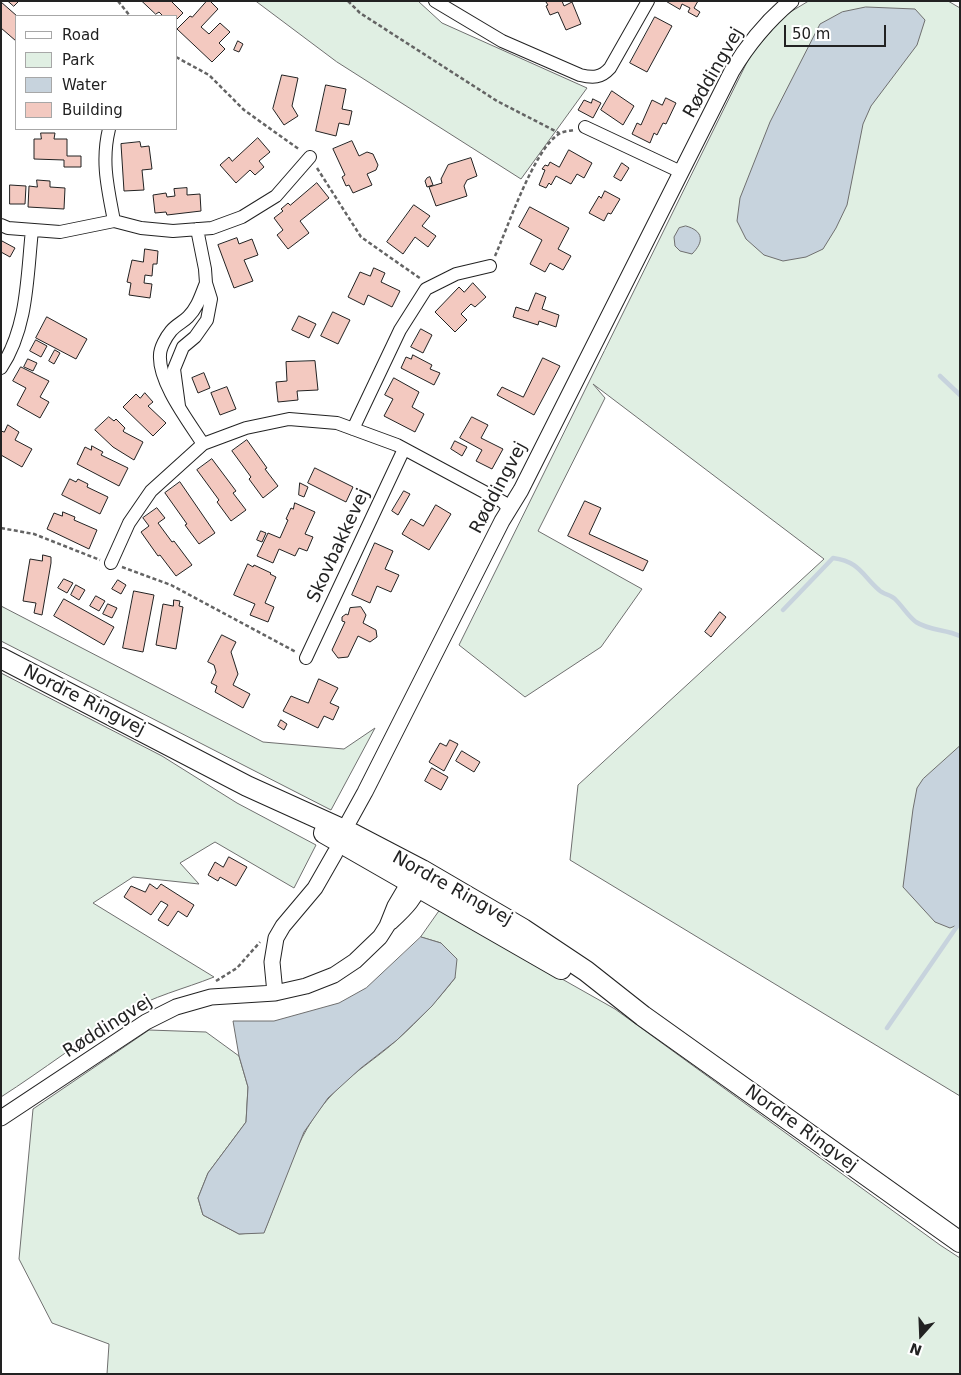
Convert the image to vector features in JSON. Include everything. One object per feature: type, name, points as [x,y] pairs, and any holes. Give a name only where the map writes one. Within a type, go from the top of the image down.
[{"type":"main road","name":"Nordre Ringvej","points":[[1,658],[247,786],[417,880],[644,1016],[960,1242]]},
{"type":"street","points":[[434,1],[502,41],[580,75],[591,77],[603,76],[610,68],[648,1]]},
{"type":"street","name":"Røddingvej","points":[[349,821],[509,509],[521,490],[741,56],[748,44],[770,18],[791,1]]},
{"type":"street","points":[[585,127],[681,172]]},
{"type":"street","points":[[109,130],[105,143],[105,174],[114,221]]},
{"type":"street","points":[[1,225],[60,232],[114,221],[157,230],[173,231],[212,228],[242,217],[276,196],[310,157]]},
{"type":"street","points":[[179,406],[174,369],[183,348],[208,320],[212,299],[206,283],[197,229]]},
{"type":"street","points":[[1,368],[17,336],[24,305],[32,230]]},
{"type":"street","points":[[353,429],[400,330],[426,289],[456,274],[490,266]]},
{"type":"street","points":[[203,444],[170,390],[162,368],[160,355],[164,342],[170,332],[187,318],[196,307],[206,283]]},
{"type":"street","points":[[111,563],[129,523],[151,491],[203,444],[246,428],[289,419],[336,423],[404,449],[503,502],[509,509]]},
{"type":"street","name":"Skovbakkevej","points":[[306,658],[404,449]]},
{"type":"street","points":[[275,993],[272,962],[276,938],[283,926],[315,888],[334,853]]},
{"type":"street","name":"Røddingvej","points":[[1,1118],[146,1022],[176,1007],[211,997],[275,993],[306,986],[334,974],[355,961],[380,937],[387,926],[395,906],[417,880]]},
{"type":"path","points":[[118,1],[129,15]]},
{"type":"path","points":[[348,1],[360,13],[497,101],[559,134]]},
{"type":"path","points":[[490,266],[528,178],[546,148],[559,134],[585,127]]},
{"type":"path","points":[[1,528],[34,534],[92,558],[171,585],[306,658]]},
{"type":"green space","points":[[256,1],[418,1],[442,23],[587,88],[521,179],[337,62]]},
{"type":"green space","points":[[809,1],[948,1],[960,8],[960,1096],[570,860],[578,785],[824,559],[593,384],[605,398],[538,531],[642,589],[601,647],[525,697],[459,645],[750,56],[784,16]]},
{"type":"green space","points":[[1,606],[263,742],[344,749],[375,728],[331,810],[1,641]]},
{"type":"green space","points":[[1,673],[162,756],[237,803],[316,845],[294,888],[215,842],[180,863],[199,884],[133,877],[93,903],[214,977],[158,997],[125,1013],[1,1097]]},
{"type":"green space","points":[[440,910],[615,1009],[960,1258],[960,1374],[107,1374],[109,1344],[52,1323],[19,1259],[33,1109],[149,1030],[206,1032],[239,1056],[248,1087],[246,1122],[208,1173],[198,1198],[203,1215],[239,1234],[264,1232],[298,1145],[317,1113],[344,1082],[389,1047],[413,1025],[455,978],[441,943],[421,937]]},
{"type":"water","points":[[866,7],[915,9],[925,20],[917,45],[871,106],[863,124],[847,205],[823,249],[806,257],[783,261],[764,255],[746,239],[737,221],[740,198],[770,122],[820,24],[842,12]]},
{"type":"water","points":[[686,226],[696,231],[700,237],[699,245],[692,254],[680,251],[675,246],[674,237],[679,228]]},
{"type":"water","points":[[960,746],[960,924],[950,928],[935,922],[903,887],[917,788],[923,779]]},
{"type":"water","points":[[421,937],[441,943],[457,959],[455,978],[432,1006],[397,1040],[361,1068],[328,1098],[304,1132],[264,1233],[239,1234],[203,1215],[198,1198],[208,1173],[246,1122],[248,1087],[239,1056],[233,1021],[274,1021],[339,1003],[366,988]]},
{"type":"building","points":[[8,1],[19,1],[14,6]]},
{"type":"building","points":[[142,1],[171,1],[183,13],[178,18],[178,15],[162,15],[159,12],[156,14]]},
{"type":"building","points":[[207,1],[210,1],[218,9],[201,27],[209,34],[220,23],[230,32],[219,43],[225,49],[212,62],[178,30],[190,16],[192,17]]},
{"type":"building","points":[[548,1],[562,1],[564,6],[572,2],[581,24],[566,30],[558,12],[550,15],[546,6]]},
{"type":"building","points":[[666,1],[698,1],[694,8],[700,12],[697,17],[688,12],[690,8],[682,4],[680,9]]},
{"type":"building","points":[[1,2],[16,15],[15,40],[1,28]]},
{"type":"building","points":[[655,17],[672,26],[647,72],[630,63]]},
{"type":"building","points":[[238,41],[243,44],[239,52],[234,50]]},
{"type":"building","points":[[282,75],[298,78],[292,106],[298,116],[284,125],[273,109]]},
{"type":"building","points":[[326,85],[346,89],[342,109],[352,111],[349,125],[339,123],[336,136],[316,131]]},
{"type":"building","points":[[612,91],[634,106],[623,125],[601,110]]},
{"type":"building","points":[[666,98],[676,103],[666,124],[663,123],[657,135],[654,133],[650,143],[632,134],[637,123],[641,125],[652,100],[662,105]]},
{"type":"building","points":[[593,99],[601,103],[593,118],[578,110],[584,100],[591,103]]},
{"type":"building","points":[[41,133],[55,133],[54,139],[67,139],[67,156],[81,156],[81,167],[64,167],[64,160],[34,159],[34,139],[41,139]]},
{"type":"building","points":[[258,138],[270,152],[259,161],[264,167],[255,175],[250,170],[236,183],[220,165],[229,157],[232,161]]},
{"type":"building","points":[[352,141],[359,156],[367,152],[373,154],[378,165],[376,170],[367,174],[372,185],[353,193],[349,185],[346,186],[342,177],[345,175],[333,149]]},
{"type":"building","points":[[140,142],[141,147],[149,146],[152,169],[142,170],[144,190],[124,191],[121,144]]},
{"type":"building","points":[[569,150],[592,163],[584,178],[577,174],[571,184],[556,176],[551,185],[549,183],[546,188],[539,185],[545,170],[542,169],[545,165],[548,166],[550,162],[559,167]]},
{"type":"building","points":[[471,158],[477,176],[467,180],[464,186],[467,196],[436,206],[429,187],[442,183],[441,179],[448,165]]},
{"type":"building","points":[[622,163],[629,168],[621,181],[614,177]]},
{"type":"building","points":[[430,177],[433,185],[427,187],[425,181]]},
{"type":"building","points":[[37,180],[50,181],[50,187],[65,188],[64,209],[28,207],[29,186],[37,187]]},
{"type":"building","points":[[317,183],[329,198],[300,221],[309,233],[288,249],[277,235],[283,230],[274,218],[283,211],[281,209],[288,203],[290,205]]},
{"type":"building","points":[[10,185],[26,186],[25,204],[10,204]]},
{"type":"building","points":[[187,188],[187,195],[200,194],[201,211],[167,215],[166,212],[155,213],[153,195],[166,193],[167,197],[175,196],[174,189]]},
{"type":"building","points":[[605,191],[620,199],[611,214],[608,213],[604,221],[589,213],[599,196],[601,198]]},
{"type":"building","points":[[414,205],[430,216],[422,226],[436,236],[428,247],[415,237],[403,254],[387,242]]},
{"type":"building","points":[[530,207],[569,228],[558,249],[571,256],[563,270],[550,263],[545,272],[530,264],[542,240],[519,227]]},
{"type":"building","points":[[237,238],[239,244],[252,239],[258,255],[244,260],[253,281],[234,288],[218,245]]},
{"type":"building","points":[[2,241],[15,248],[10,257],[1,252]]},
{"type":"building","points":[[145,249],[158,251],[157,264],[153,264],[152,276],[145,275],[144,283],[152,284],[150,298],[129,295],[131,283],[127,282],[132,260],[143,262]]},
{"type":"building","points":[[374,268],[385,273],[381,282],[400,291],[392,307],[368,295],[364,305],[348,297],[360,272],[370,276]]},
{"type":"building","points":[[473,283],[486,297],[475,307],[471,304],[461,314],[467,320],[455,332],[435,312],[459,287],[464,292]]},
{"type":"building","points":[[536,293],[546,297],[542,309],[559,315],[556,327],[539,321],[538,325],[513,317],[516,307],[528,311]]},
{"type":"building","points":[[333,312],[350,320],[338,344],[321,336]]},
{"type":"building","points":[[299,316],[316,324],[309,338],[292,330]]},
{"type":"building","points":[[47,317],[87,339],[76,359],[36,338]]},
{"type":"building","points":[[421,329],[432,335],[423,353],[411,347]]},
{"type":"building","points":[[36,340],[47,346],[41,357],[30,351]]},
{"type":"building","points":[[55,350],[60,353],[54,364],[49,361]]},
{"type":"building","points":[[413,355],[432,365],[430,369],[440,373],[434,385],[401,368],[406,357],[411,359]]},
{"type":"building","points":[[543,358],[560,366],[534,415],[497,395],[502,387],[523,397]]},
{"type":"building","points":[[28,359],[37,363],[33,371],[24,367]]},
{"type":"building","points":[[315,361],[318,390],[297,391],[298,400],[278,402],[276,382],[287,381],[286,362]]},
{"type":"building","points":[[21,367],[49,381],[40,397],[49,402],[40,418],[17,405],[26,388],[13,381]]},
{"type":"building","points":[[204,373],[210,388],[198,393],[192,378]]},
{"type":"building","points":[[394,378],[419,392],[412,407],[424,414],[415,432],[384,416],[393,399],[385,395]]},
{"type":"building","points":[[227,387],[236,409],[220,415],[211,393]]},
{"type":"building","points":[[145,393],[153,402],[148,406],[166,423],[153,436],[123,407],[136,394],[140,398]]},
{"type":"building","points":[[109,417],[114,421],[116,419],[125,428],[124,432],[143,442],[134,460],[113,447],[95,430]]},
{"type":"building","points":[[472,417],[488,425],[481,438],[503,449],[492,469],[476,461],[482,450],[460,438]]},
{"type":"building","points":[[8,425],[19,432],[15,440],[32,449],[22,467],[1,455],[1,431],[4,432]]},
{"type":"building","points":[[247,440],[278,486],[263,498],[249,479],[251,477],[232,451]]},
{"type":"building","points":[[455,441],[467,447],[462,456],[451,449]]},
{"type":"building","points":[[92,446],[103,452],[101,455],[128,468],[119,486],[77,464],[85,447],[91,450]]},
{"type":"building","points":[[212,459],[236,491],[233,493],[246,510],[231,521],[217,502],[219,500],[197,470]]},
{"type":"building","points":[[315,468],[353,487],[346,502],[308,483]]},
{"type":"building","points":[[70,479],[76,482],[78,479],[88,484],[87,487],[108,497],[100,514],[62,495]]},
{"type":"building","points":[[180,482],[215,533],[199,544],[165,493]]},
{"type":"building","points":[[300,483],[308,487],[304,497],[299,495]]},
{"type":"building","points":[[404,491],[410,494],[398,515],[392,511]]},
{"type":"building","points":[[585,501],[601,508],[589,534],[648,561],[643,571],[568,536]]},
{"type":"building","points":[[295,503],[315,512],[305,534],[313,537],[307,551],[299,548],[295,556],[279,549],[273,563],[257,556],[268,533],[280,538],[288,520],[286,519]]},
{"type":"building","points":[[436,505],[451,514],[429,550],[402,534],[411,519],[423,526]]},
{"type":"building","points":[[157,508],[165,518],[158,523],[192,565],[176,576],[160,555],[158,556],[141,532],[149,526],[143,518]]},
{"type":"building","points":[[63,512],[75,517],[74,520],[97,530],[89,549],[47,529],[54,513],[62,516]]},
{"type":"building","points":[[261,531],[266,533],[262,542],[257,540]]},
{"type":"building","points":[[375,543],[393,551],[385,569],[399,575],[391,592],[377,586],[370,603],[352,595]]},
{"type":"building","points":[[43,555],[51,557],[51,563],[42,615],[34,613],[36,603],[23,601],[30,559],[42,561]]},
{"type":"building","points":[[248,564],[253,567],[254,565],[276,577],[265,603],[274,607],[268,622],[250,615],[255,604],[234,595]]},
{"type":"building","points":[[64,579],[73,583],[67,593],[58,588]]},
{"type":"building","points":[[118,580],[126,585],[121,594],[112,589]]},
{"type":"building","points":[[76,585],[85,590],[79,600],[71,595]]},
{"type":"building","points":[[134,591],[154,595],[143,652],[123,648]]},
{"type":"building","points":[[96,596],[105,601],[99,611],[90,606]]},
{"type":"building","points":[[64,599],[114,627],[104,645],[54,616]]},
{"type":"building","points":[[174,600],[180,601],[179,606],[183,607],[176,649],[156,645],[163,604],[173,606]]},
{"type":"building","points":[[108,604],[117,608],[112,618],[103,614]]},
{"type":"building","points":[[361,607],[366,615],[363,623],[376,630],[377,637],[370,642],[358,636],[348,657],[338,658],[332,650],[345,622],[342,621],[342,617],[346,614],[348,615],[350,608]]},
{"type":"building","points":[[720,612],[726,617],[711,637],[705,632]]},
{"type":"building","points":[[222,635],[236,642],[231,652],[238,674],[233,685],[250,694],[243,708],[215,692],[217,686],[211,683],[216,672],[214,665],[208,662]]},
{"type":"building","points":[[319,679],[338,688],[330,703],[339,707],[333,720],[324,716],[318,728],[283,711],[291,696],[308,703]]},
{"type":"building","points":[[281,720],[287,724],[284,730],[278,726]]},
{"type":"building","points":[[450,740],[458,744],[444,771],[429,762],[440,743],[446,746]]},
{"type":"building","points":[[462,751],[480,762],[474,772],[456,761]]},
{"type":"building","points":[[432,768],[448,777],[441,790],[425,781]]},
{"type":"building","points":[[229,857],[247,867],[236,886],[220,877],[218,881],[208,875],[215,862],[223,867]]},
{"type":"building","points":[[150,884],[157,889],[161,884],[194,905],[187,917],[178,911],[168,926],[158,920],[168,905],[161,901],[151,915],[124,897],[131,886],[145,892]]},
{"type":"waterway","points":[[940,376],[960,395]]},
{"type":"waterway","points":[[783,610],[833,558],[849,562],[855,566],[879,590],[895,599],[916,622],[960,636]]},
{"type":"waterway","points":[[887,1028],[960,922]]}]
